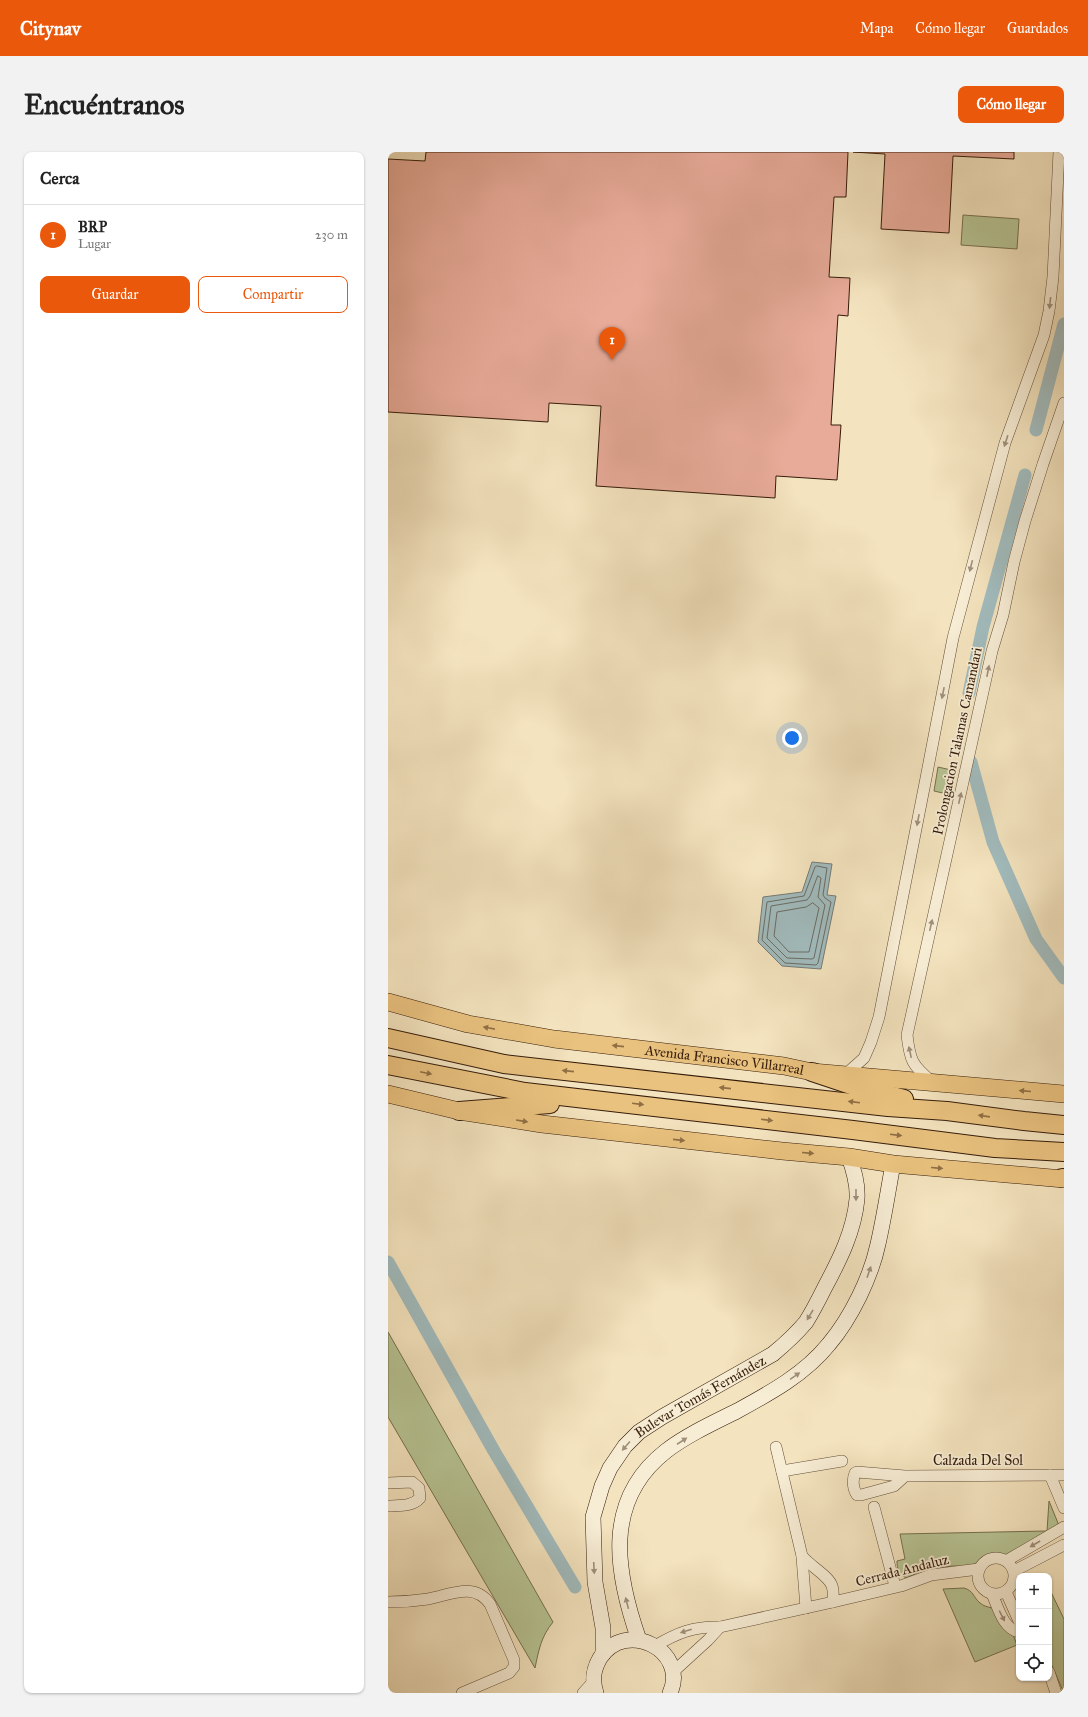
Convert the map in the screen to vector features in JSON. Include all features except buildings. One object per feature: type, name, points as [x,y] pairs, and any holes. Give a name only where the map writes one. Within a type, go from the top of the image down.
[{"type":"highway","name":"Avenida Francisco Villarreal","points":[[388,1038],[497,1062],[533,1067],[888,1107],[947,1111],[1064,1125]]},
{"type":"highway","points":[[388,1065],[525,1092],[611,1101],[995,1148],[1064,1152]]},
{"type":"highway","points":[[812,1072],[854,1086],[947,1111]]},
{"type":"highway","points":[[459,1111],[535,1104],[611,1101]]},
{"type":"main road","name":"Avenida Francisco Villarreal","points":[[388,1002],[468,1024],[525,1035],[784,1066],[812,1072],[1064,1094]]},
{"type":"main road","points":[[388,1094],[459,1111],[542,1124],[849,1157],[893,1164],[1063,1178]]},
{"type":"main road","name":"Bulevar Tomás Fernández","points":[[603,1654],[603,1628],[595,1582],[593,1517],[602,1486],[610,1468],[625,1446],[639,1432],[662,1417],[773,1354],[789,1340],[806,1321],[819,1300],[846,1245],[854,1218],[857,1197],[856,1178],[849,1157]]},
{"type":"main road","name":"Bulevar Tomás Fernández","points":[[639,1640],[630,1612],[622,1580],[619,1560],[622,1524],[627,1502],[645,1473],[666,1451],[688,1437],[761,1398],[782,1385],[802,1370],[829,1344],[847,1318],[865,1282],[878,1245],[893,1164]]},
{"type":"main road","points":[[591,1690],[594,1670],[603,1654],[612,1645],[629,1640],[639,1640],[655,1646],[666,1658],[673,1672],[674,1678],[672,1691]]},
{"type":"street","points":[[846,1074],[864,1058],[871,1042],[878,1017],[953,638],[1002,456],[1018,404],[1044,335],[1049,311],[1053,277],[1059,152]]},
{"type":"street","name":"Prolongacion Talamas Camandari","points":[[932,1082],[917,1070],[910,1057],[907,1035],[992,651],[1003,615],[1014,562],[1043,464],[1064,403]]},
{"type":"street","points":[[776,1447],[802,1556],[806,1608]]},
{"type":"street","points":[[782,1471],[842,1461]]},
{"type":"street","points":[[1050,1475],[1064,1508]]},
{"type":"street","name":"Calzada Del Sol","points":[[905,1476],[1064,1475]]},
{"type":"street","points":[[388,1483],[412,1482],[419,1488],[420,1498],[416,1503],[388,1506]]},
{"type":"street","points":[[874,1507],[895,1586]]},
{"type":"street","points":[[1006,1561],[1016,1580],[1006,1592],[996,1595],[986,1592],[979,1582],[979,1570],[982,1564],[994,1558],[1006,1561],[1064,1527]]},
{"type":"street","points":[[1026,1573],[1064,1545]]},
{"type":"street","points":[[802,1556],[809,1564],[829,1580],[833,1587],[833,1602]]},
{"type":"street","name":"Cerrada Andaluz","points":[[655,1646],[682,1632],[702,1626],[720,1627],[833,1602],[938,1574],[979,1570]]},
{"type":"street","points":[[388,1602],[429,1599],[467,1590],[480,1593],[486,1598],[514,1660],[514,1667],[509,1673],[462,1693]]},
{"type":"street","points":[[1006,1592],[1016,1614]]},
{"type":"street","points":[[992,1594],[1005,1622],[1009,1627],[1016,1630]]},
{"type":"street","points":[[673,1672],[720,1627]]},
{"type":"street","points":[[1052,1681],[1056,1693]]},
{"type":"green space","points":[[963,215],[1019,219],[1017,249],[961,245]]},
{"type":"green space","points":[[938,767],[951,770],[947,794],[934,791]]},
{"type":"green space","points":[[388,1332],[553,1622],[543,1638],[535,1668],[388,1417]]},
{"type":"green space","points":[[1049,1501],[1060,1528],[1006,1557],[989,1558],[974,1567],[953,1566],[924,1570],[906,1578],[897,1567],[897,1561],[905,1559],[900,1534],[1047,1531]]},
{"type":"green space","points":[[964,1588],[970,1591],[983,1605],[1004,1611],[1016,1645],[975,1662],[943,1589]]},
{"type":"green space","points":[[1052,1594],[1064,1619],[1064,1693],[1052,1666]]},
{"type":"water","points":[[812,862],[832,864],[827,895],[836,896],[821,969],[782,966],[758,942],[763,897],[802,892]]},
{"type":"waterway","points":[[1036,430],[1064,324]]},
{"type":"waterway","points":[[969,693],[983,627],[1025,475]]},
{"type":"waterway","points":[[971,762],[993,842],[1036,939],[1064,978]]},
{"type":"waterway","points":[[388,1262],[494,1451],[575,1587]]},
{"type":"place","name":"BRP","points":[[612,360]]}]
